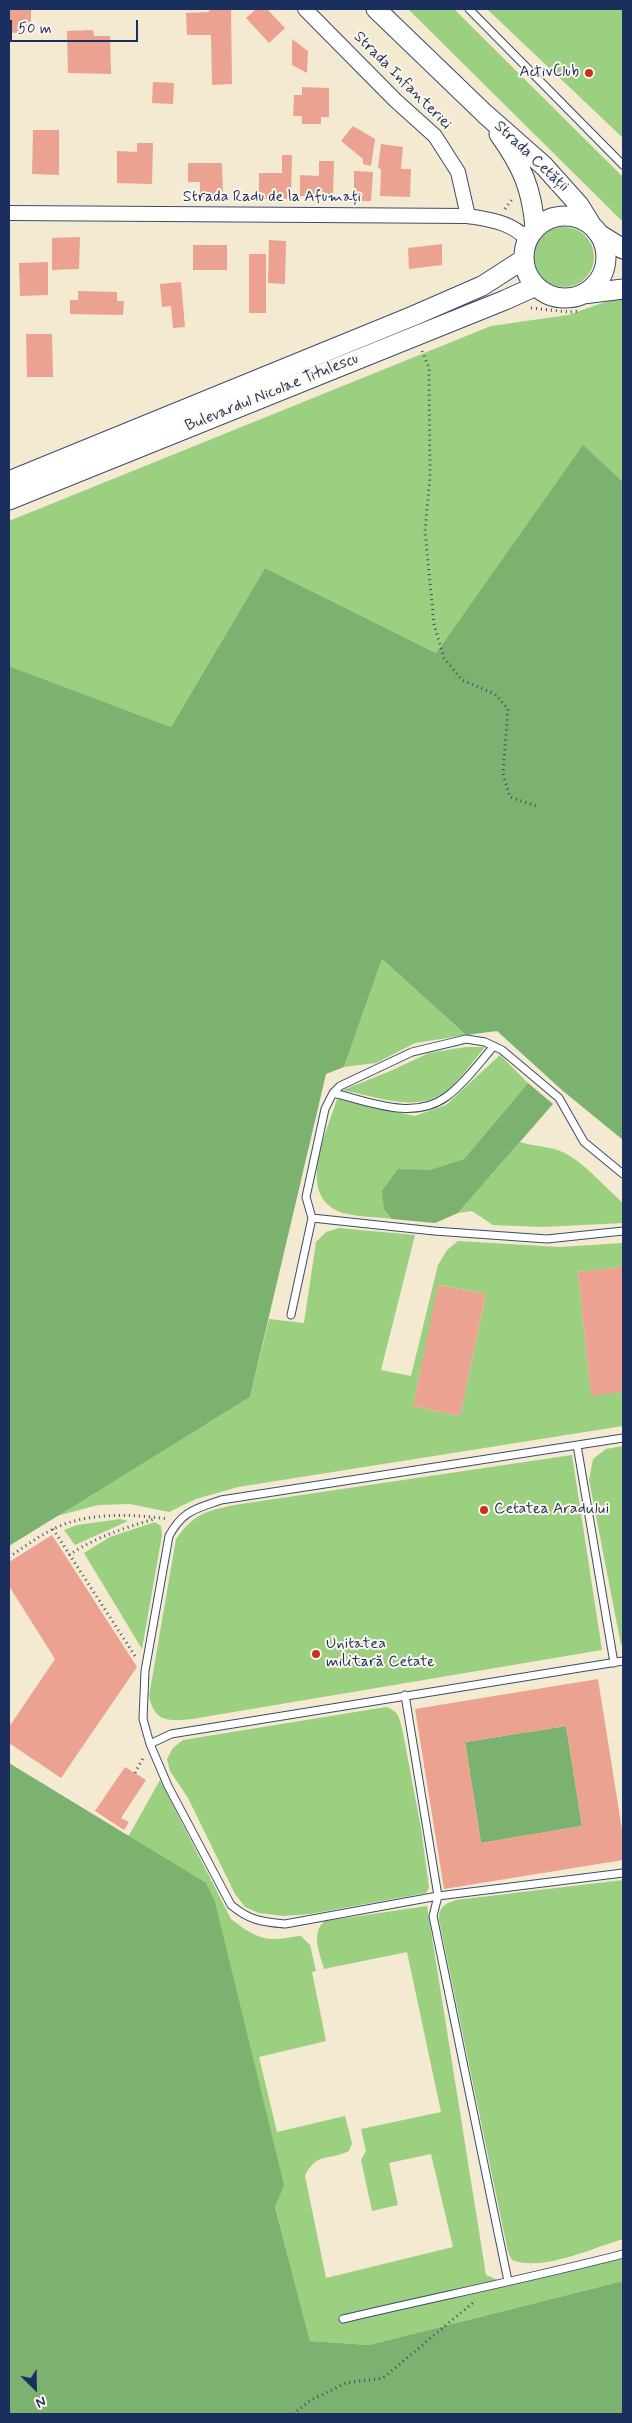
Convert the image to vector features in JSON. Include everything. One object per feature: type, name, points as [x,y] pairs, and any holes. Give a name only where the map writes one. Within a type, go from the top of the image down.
[{"type":"main road","name":"Strada Cetății","points":[[376,9],[484,114],[544,166],[579,205],[596,230],[606,253],[603,272],[598,281],[582,294]]},
{"type":"main road","name":"Strada Cetății","points":[[484,114],[522,170],[530,187],[532,234],[524,259]]},
{"type":"main road","name":"Strada Cetății","points":[[532,234],[553,217],[563,216],[583,220],[623,249]]},
{"type":"main road","points":[[524,259],[528,273],[536,286],[548,294],[562,297],[623,289]]},
{"type":"main road","name":"Bulevardul Nicolae Titulescu","points":[[9,481],[413,316],[482,286],[524,259]]},
{"type":"main road","name":"Bulevardul Nicolae Titulescu","points":[[9,500],[536,286]]},
{"type":"street","name":"Strada Infanteriei","points":[[305,9],[395,100],[435,136],[458,172],[468,216]]},
{"type":"street","name":"Strada Radu de la Afumați","points":[[9,213],[468,216],[501,222],[532,234]]},
{"type":"lane","points":[[469,9],[623,165]]},
{"type":"lane","points":[[291,1315],[312,1218],[306,1197],[325,1109],[333,1093],[340,1086],[412,1052],[466,1040],[485,1042],[502,1050],[559,1098],[584,1142],[623,1174]]},
{"type":"lane","points":[[333,1093],[397,1108],[414,1109],[431,1105],[446,1097],[458,1087],[494,1046]]},
{"type":"lane","points":[[312,1218],[434,1231],[547,1239],[623,1232]]},
{"type":"lane","points":[[623,1438],[221,1500],[194,1510],[177,1520],[170,1536],[145,1671],[143,1719],[150,1744],[168,1786],[231,1905],[246,1917],[265,1922],[285,1924],[438,1896],[623,1873]]},
{"type":"lane","points":[[577,1445],[614,1663]]},
{"type":"lane","points":[[150,1744],[171,1734],[404,1695],[623,1662]]},
{"type":"lane","points":[[404,1695],[438,1896],[433,1916],[508,2281]]},
{"type":"lane","points":[[343,2319],[488,2285],[551,2273],[623,2254]]},
{"type":"path","points":[[419,344],[429,368],[430,477],[425,531],[434,624],[444,658],[462,680],[495,694],[508,709],[503,774],[510,797],[536,806]]},
{"type":"path","points":[[9,1557],[53,1529],[73,1521],[125,1514],[177,1520]]},
{"type":"path","points":[[70,1555],[87,1543],[115,1531],[157,1518]]},
{"type":"path","points":[[53,1529],[62,1547],[70,1555],[145,1671]]},
{"type":"path","points":[[293,2414],[311,2400],[346,2383],[383,2378],[470,2307],[488,2285]]},
{"type":"green space","points":[[408,9],[454,9],[623,177],[623,222]]},
{"type":"green space","name":"ActivClub","points":[[487,9],[623,9],[623,138]]},
{"type":"green space","points":[[564,227],[580,232],[585,236],[589,241],[594,257],[589,273],[585,278],[580,282],[564,287],[548,282],[543,278],[539,273],[534,257],[539,241],[543,236],[548,232]]},
{"type":"green space","points":[[614,299],[623,299],[623,482],[583,446],[436,653],[265,568],[171,727],[9,666],[9,521],[491,326],[568,315]]},
{"type":"green space","points":[[583,445],[623,482],[623,1140],[563,1091],[497,1031],[466,1035],[382,959],[344,1067],[326,1074],[250,1397],[9,1546],[9,666],[171,727],[265,568],[436,653]]},
{"type":"green space","points":[[382,959],[466,1035],[415,1043],[376,1063],[344,1067]]},
{"type":"green space","points":[[466,1047],[485,1047],[452,1086],[440,1095],[428,1100],[400,1102],[343,1090],[429,1053]]},
{"type":"green space","points":[[500,1055],[528,1083],[464,1159],[429,1170],[398,1170],[393,1219],[343,1213],[328,1205],[320,1193],[317,1179],[318,1162],[337,1099],[415,1116],[446,1105]]},
{"type":"green space","points":[[528,1083],[553,1104],[458,1213],[435,1223],[392,1219],[384,1209],[382,1191],[398,1169],[429,1170],[464,1159]]},
{"type":"green space","points":[[520,1142],[558,1150],[591,1172],[623,1203],[623,1223],[543,1227],[493,1225],[472,1211],[458,1213]]},
{"type":"green space","points":[[339,1228],[415,1235],[381,1370],[411,1376],[438,1265],[447,1250],[458,1241],[559,1247],[623,1243],[623,1279],[622,1267],[578,1272],[591,1395],[623,1392],[623,1426],[238,1487],[196,1499],[169,1512],[130,1504],[98,1505],[53,1517],[250,1397],[269,1319],[304,1323],[316,1242],[326,1232]],"holes":[[[439,1285],[486,1294],[460,1416],[413,1406]]]},
{"type":"green space","points":[[623,1446],[623,1645],[621,1645],[589,1480],[593,1459],[606,1449]]},
{"type":"green space","points":[[572,1455],[602,1650],[192,1719],[169,1720],[159,1716],[155,1711],[149,1696],[176,1539],[189,1524],[201,1515],[234,1505]]},
{"type":"green space","points":[[120,1519],[128,1521],[75,1545],[64,1530],[77,1525]]},
{"type":"green space","points":[[155,1522],[161,1526],[162,1535],[142,1649],[84,1553],[110,1537]]},
{"type":"green space","points":[[386,1707],[397,1714],[402,1728],[421,1828],[429,1888],[426,1893],[310,1914],[283,1916],[259,1913],[245,1907],[235,1894],[188,1798],[170,1771],[167,1759],[173,1748],[183,1740]]},
{"type":"green space","points":[[566,1726],[582,1826],[481,1843],[465,1742]]},
{"type":"green space","points":[[9,1763],[206,1883],[215,1902],[284,2185],[275,2207],[310,2341],[369,2345],[623,2281],[623,2414],[9,2414]]},
{"type":"green space","points":[[160,1780],[231,1919],[247,1930],[264,1938],[277,1939],[301,1936],[310,1945],[316,1971],[312,1972],[326,2041],[259,2057],[277,2132],[345,2116],[352,2143],[349,2151],[318,2160],[309,2168],[305,2176],[326,2278],[453,2247],[431,2154],[389,2163],[398,2205],[372,2211],[361,2160],[366,2151],[361,2129],[441,2112],[407,1952],[324,1969],[317,1944],[318,1931],[325,1921],[427,1906],[486,2275],[510,2285],[623,2258],[623,2281],[369,2345],[310,2341],[275,2207],[128,1837]]},
{"type":"green space","points":[[623,1880],[623,2239],[553,2261],[524,2263],[512,2260],[508,2252],[439,1920],[440,1912],[445,1905],[456,1900]]},
{"type":"building","points":[[9,9],[31,9],[31,32],[9,33]]},
{"type":"building","points":[[209,9],[231,9],[232,84],[212,85],[211,35],[187,35],[186,13],[209,12]]},
{"type":"building","points":[[256,9],[267,9],[285,28],[269,43],[246,18]]},
{"type":"building","points":[[93,30],[94,36],[110,36],[111,74],[68,73],[67,31]]},
{"type":"building","points":[[292,39],[308,51],[307,73],[292,65]]},
{"type":"building","points":[[153,82],[174,83],[173,104],[152,103]]},
{"type":"building","points":[[302,87],[329,88],[329,117],[321,117],[321,124],[302,124],[302,116],[293,116],[294,95],[302,95]]},
{"type":"building","points":[[353,126],[375,139],[371,166],[363,164],[363,159],[341,141]]},
{"type":"building","points":[[33,130],[59,130],[59,175],[32,174]]},
{"type":"building","points":[[137,143],[153,143],[152,184],[117,183],[117,151],[137,152]]},
{"type":"building","points":[[381,144],[403,147],[401,169],[411,169],[410,197],[380,196],[381,169],[378,168]]},
{"type":"building","points":[[282,155],[292,155],[291,199],[259,199],[259,173],[282,173]]},
{"type":"building","points":[[319,161],[334,161],[333,197],[300,196],[300,175],[319,176]]},
{"type":"building","points":[[188,163],[222,163],[223,197],[200,198],[200,182],[188,182]]},
{"type":"building","points":[[354,171],[373,172],[371,201],[354,201]]},
{"type":"building","points":[[80,237],[79,269],[52,270],[52,238]]},
{"type":"building","points":[[269,240],[286,241],[285,284],[268,283]]},
{"type":"building","points":[[442,244],[442,265],[409,269],[408,248]]},
{"type":"building","points":[[193,245],[227,245],[227,270],[193,270]]},
{"type":"building","points":[[249,254],[266,254],[266,313],[249,313]]},
{"type":"building","points":[[48,262],[48,295],[20,296],[19,263]]},
{"type":"building","points":[[181,282],[185,327],[173,328],[171,306],[162,307],[160,284]]},
{"type":"building","points":[[78,291],[117,292],[117,301],[124,301],[123,315],[70,314],[70,300],[78,300]]},
{"type":"building","points":[[26,334],[52,334],[53,377],[27,377]]},
{"type":"building","points":[[622,1267],[623,1392],[591,1396],[578,1272]]},
{"type":"building","points":[[438,1285],[486,1294],[460,1416],[413,1406]]},
{"type":"building","points":[[52,1535],[137,1667],[61,1778],[9,1743],[9,1727],[55,1659],[9,1586],[9,1562]]},
{"type":"building","points":[[598,1679],[623,1836],[623,1860],[444,1889],[415,1709]],"holes":[[[566,1726],[582,1826],[481,1843],[465,1742]]]},
{"type":"building","points":[[125,1767],[146,1780],[121,1818],[129,1822],[124,1830],[95,1811]]},
{"type":"place","name":"ActivClub","points":[[589,73]]},
{"type":"place","name":"Cetatea Aradului","points":[[484,1510]]},
{"type":"place","name":"Unitatea militară Cetate","points":[[316,1654]]}]
